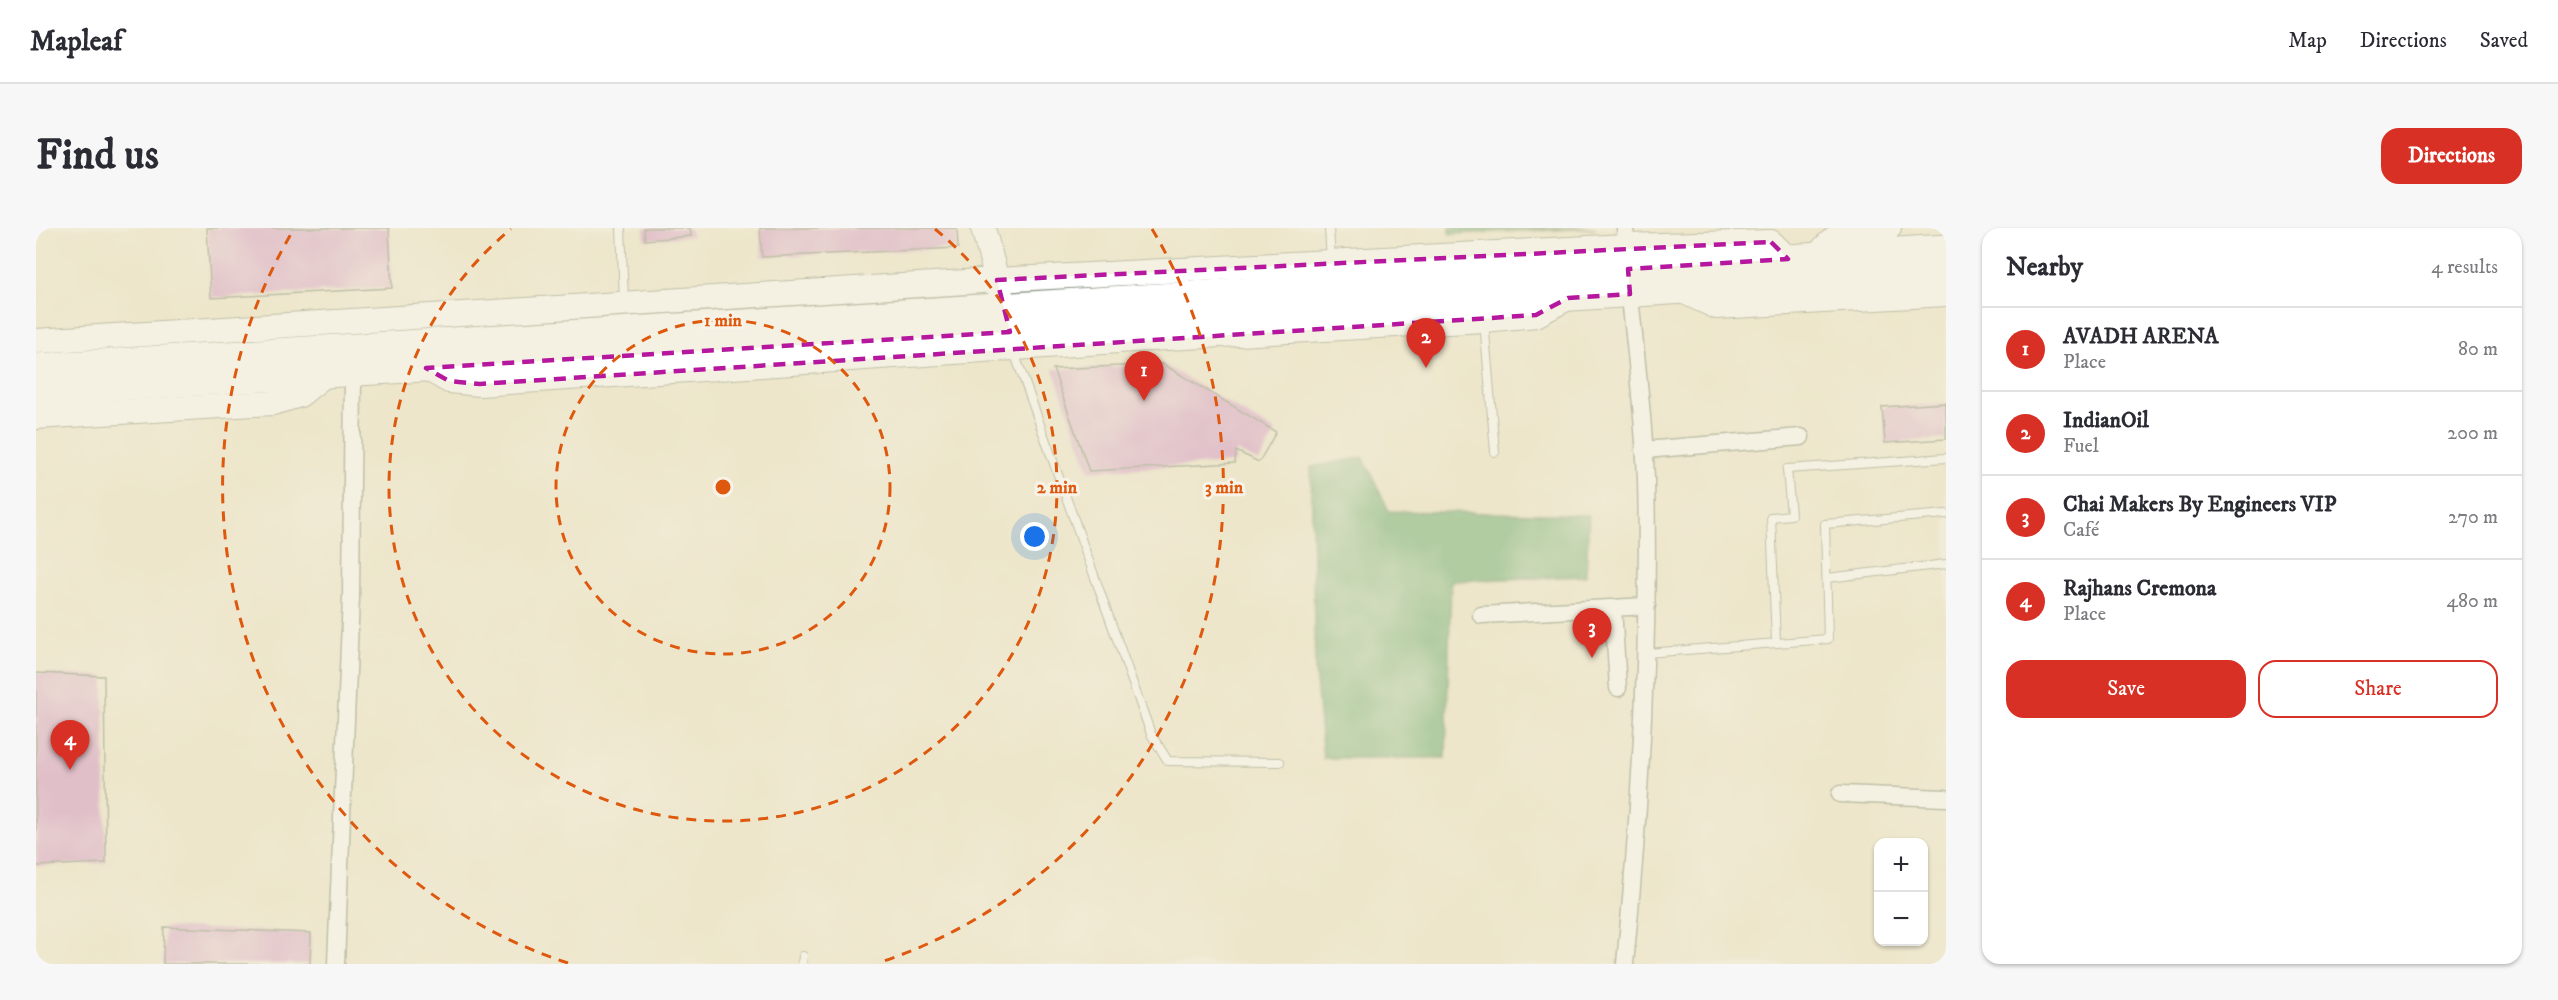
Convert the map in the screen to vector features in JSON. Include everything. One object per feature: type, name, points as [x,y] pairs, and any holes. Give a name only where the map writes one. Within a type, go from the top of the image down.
[{"type":"main road","points":[[36,367],[1000,292],[1627,259],[1780,243],[1818,256],[1946,248]]},
{"type":"main road","points":[[1627,259],[1682,291],[1946,274]]},
{"type":"main road","points":[[36,392],[426,368],[1011,340],[1568,298],[1627,259]]},
{"type":"street","points":[[983,228],[1011,340],[1484,320],[1536,315],[1568,298]]},
{"type":"street","points":[[1818,256],[1826,241],[1836,232],[1889,228]]},
{"type":"street","points":[[36,342],[625,305],[1000,292],[1331,263],[1627,259],[1644,450],[1647,653],[1640,813],[1625,964]]},
{"type":"street","points":[[1682,291],[1717,307],[1946,294]]},
{"type":"street","points":[[336,964],[351,597],[353,373]]},
{"type":"street","points":[[36,417],[273,403],[300,396],[326,374]]},
{"type":"street","points":[[1644,450],[1801,437]]},
{"type":"street","points":[[1480,615],[1647,606]]},
{"type":"street","points":[[1613,608],[1618,688]]},
{"type":"street","points":[[1840,794],[1946,798]]},
{"type":"lane","points":[[621,228],[625,305]]},
{"type":"lane","points":[[1329,228],[1331,263]]},
{"type":"lane","points":[[1484,320],[1494,452]]},
{"type":"lane","points":[[1011,340],[1151,734],[1168,760],[1280,762]]},
{"type":"lane","points":[[1776,643],[1771,517],[1791,515],[1787,469],[1946,458]]},
{"type":"lane","points":[[1647,653],[1828,639],[1825,524],[1946,514]]},
{"type":"lane","points":[[1827,578],[1946,564]]},
{"type":"highlighted area","points":[[1771,242],[1788,259],[1628,269],[1630,294],[1568,298],[1536,315],[480,384],[449,381],[426,368],[1010,332],[997,280]]},
{"type":"green space","points":[[1450,228],[1596,228],[1450,234]]},
{"type":"green space","points":[[1363,457],[1389,511],[1589,515],[1586,576],[1451,581],[1446,758],[1323,758],[1315,669],[1311,467]]},
{"type":"building","points":[[207,228],[389,228],[392,288],[211,298]]},
{"type":"building","points":[[644,228],[690,228],[691,236],[645,240]]},
{"type":"building","points":[[760,228],[957,228],[958,248],[762,257]]},
{"type":"building","points":[[1163,364],[1276,432],[1259,462],[1236,451],[1235,463],[1089,471],[1053,369]]},
{"type":"building","points":[[1946,403],[1946,439],[1885,443],[1882,407]]},
{"type":"building","points":[[36,673],[104,676],[106,863],[36,866]]},
{"type":"building","points":[[164,927],[311,933],[310,964],[163,964]]},
{"type":"place","name":"IndianOil","points":[[1426,368]]},
{"type":"place","name":"AVADH ARENA","points":[[1144,401]]},
{"type":"place","name":"Chai Makers By Engineers VIP","points":[[1592,658]]},
{"type":"place","name":"Rajhans Cremona","points":[[70,770]]}]
